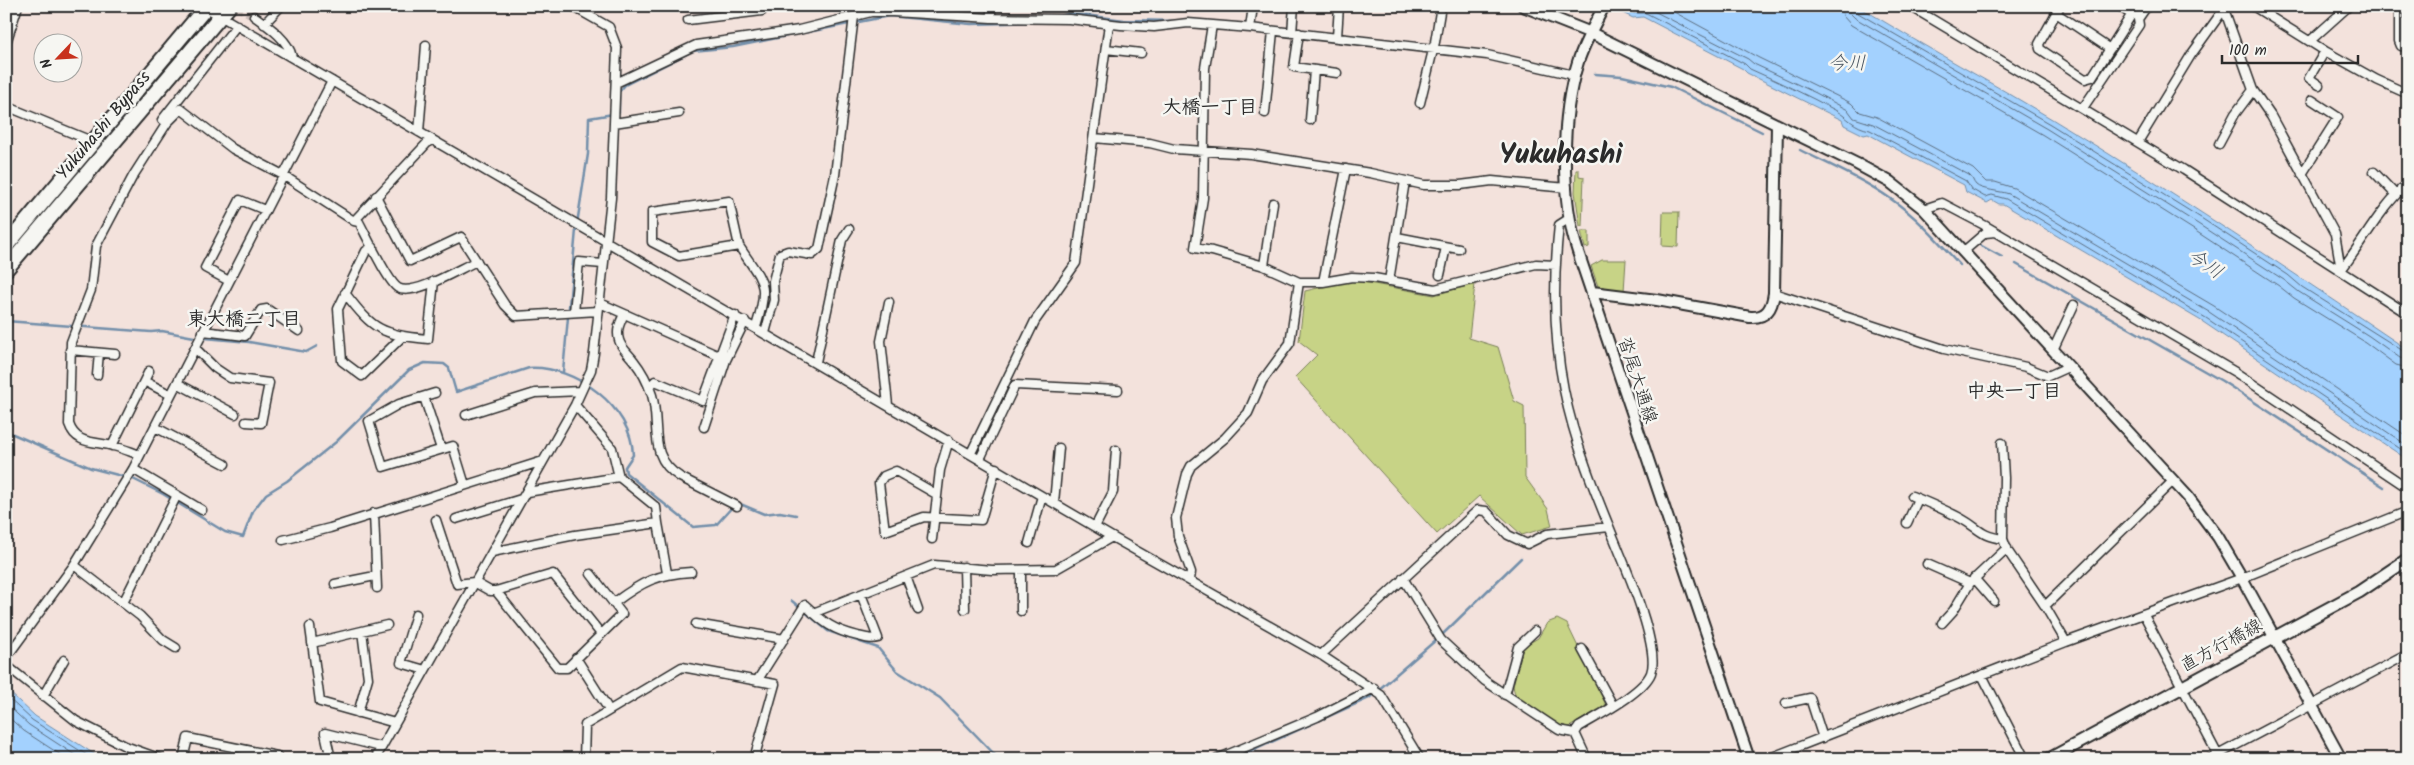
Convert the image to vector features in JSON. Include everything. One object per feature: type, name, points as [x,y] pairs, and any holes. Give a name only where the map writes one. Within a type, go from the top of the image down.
[{"type":"highway","name":"Yukuhashi Bypass","points":[[6,246],[205,7]]},
{"type":"highway","name":"Yukuhashi Bypass","points":[[6,269],[225,11]]},
{"type":"main road","name":"直方行橋線","points":[[2049,759],[2274,636],[2359,592],[2408,558]]},
{"type":"street","points":[[6,43],[18,6]]},
{"type":"street","points":[[264,24],[281,6]]},
{"type":"street","points":[[375,759],[474,582],[527,492],[575,405],[590,370],[594,353],[612,198],[617,48],[609,27],[572,6]]},
{"type":"street","points":[[991,6],[991,18]]},
{"type":"street","points":[[1250,28],[1252,6]]},
{"type":"street","points":[[1294,6],[1294,67],[1338,73]]},
{"type":"street","points":[[1337,37],[1339,6]]},
{"type":"street","points":[[1420,103],[1435,42],[1441,6]]},
{"type":"street","points":[[1523,6],[1591,33],[1882,178],[1924,209],[2173,481],[2218,537],[2341,759]]},
{"type":"street","name":"沓尾大通線","points":[[1604,6],[1574,75],[1567,121],[1567,188],[1570,218],[1576,247],[1748,759]]},
{"type":"street","points":[[1910,6],[2138,142],[2408,314]]},
{"type":"street","points":[[2119,6],[2132,15]]},
{"type":"street","points":[[2110,49],[2058,10],[2039,44],[2040,49],[2085,79],[2092,78],[2137,6]]},
{"type":"street","points":[[2083,108],[2139,25],[2138,19],[2147,6]]},
{"type":"street","points":[[2253,6],[2324,51],[2377,80],[2408,94]]},
{"type":"street","points":[[2310,41],[2349,6]]},
{"type":"street","points":[[205,7],[225,11],[237,25],[268,46],[292,57],[745,320],[1112,537],[1321,655],[1374,688],[1381,695],[1420,759]]},
{"type":"street","points":[[2138,142],[2191,55],[2224,8]]},
{"type":"street","points":[[2224,8],[2253,90],[2271,116],[2335,234],[2341,270]]},
{"type":"street","points":[[616,83],[696,45],[799,30],[854,16],[871,9],[941,10],[991,18],[1069,19],[1154,27],[1188,23],[1250,28],[1432,48],[1520,61],[1574,75]]},
{"type":"street","points":[[2408,12],[2399,9],[2398,41],[2401,46],[2408,47]]},
{"type":"street","points":[[688,20],[727,10],[762,11]]},
{"type":"street","points":[[254,16],[290,50],[292,57]]},
{"type":"street","points":[[765,333],[774,300],[773,281],[780,254],[788,251],[812,255],[819,249],[835,176],[854,16]]},
{"type":"street","points":[[971,453],[1035,321],[1076,263],[1109,24]]},
{"type":"street","points":[[167,124],[162,120],[237,25]]},
{"type":"street","points":[[1212,25],[1205,68],[1203,198],[1195,248],[1264,266],[1299,282],[1323,282],[1352,277],[1436,289],[1536,264],[1556,265]]},
{"type":"street","points":[[1265,113],[1273,31]]},
{"type":"street","points":[[419,132],[426,45]]},
{"type":"street","points":[[1106,49],[1141,53]]},
{"type":"street","points":[[2319,85],[2308,78],[2324,51]]},
{"type":"street","points":[[1310,120],[1314,70]]},
{"type":"street","points":[[6,658],[74,565],[133,469],[332,81]]},
{"type":"street","points":[[2219,144],[2235,114],[2253,90]]},
{"type":"street","points":[[2302,174],[2338,117],[2312,100]]},
{"type":"street","points":[[6,106],[94,142]]},
{"type":"street","points":[[140,455],[112,446],[84,441],[73,434],[70,424],[70,350],[77,322],[91,290],[96,246],[133,176],[167,124],[181,109],[233,149],[283,175],[354,221],[359,222],[392,283],[397,288],[410,291],[476,261]]},
{"type":"street","points":[[614,123],[679,113]]},
{"type":"street","points":[[1592,292],[1657,300],[1759,318],[1767,314],[1773,303],[1774,292],[1777,125]]},
{"type":"street","points":[[1094,138],[1125,140],[1204,152],[1251,154],[1438,186],[1492,181],[1567,188]]},
{"type":"street","points":[[354,221],[431,139]]},
{"type":"street","points":[[1323,282],[1346,169]]},
{"type":"street","points":[[2374,172],[2398,192],[2408,197]]},
{"type":"street","points":[[1389,281],[1405,181]]},
{"type":"street","points":[[2341,270],[2363,243],[2376,218],[2408,183]]},
{"type":"street","points":[[376,196],[410,261],[461,237],[505,306],[516,316],[523,318],[599,307],[624,314],[719,356]]},
{"type":"street","points":[[229,281],[205,268],[240,200],[265,210]]},
{"type":"street","points":[[739,246],[679,256],[652,242],[652,212],[729,201],[739,246],[763,283],[765,299],[756,328]]},
{"type":"street","points":[[1924,209],[1942,202],[1996,232],[2235,372],[2408,488]]},
{"type":"street","points":[[1264,266],[1273,203]]},
{"type":"street","points":[[1570,218],[1559,225],[1556,265],[1555,322],[1564,389],[1577,440],[1642,612],[1653,662],[1646,682],[1579,727],[1576,733],[1587,759]]},
{"type":"street","points":[[816,362],[842,240],[849,229]]},
{"type":"street","points":[[1964,251],[1985,233],[1996,232]]},
{"type":"street","points":[[1397,237],[1459,249]]},
{"type":"street","points":[[372,246],[366,252],[338,309],[342,361],[362,376],[404,336]]},
{"type":"street","points":[[1440,274],[1446,247]]},
{"type":"street","points":[[574,312],[579,262],[603,264]]},
{"type":"street","points":[[345,294],[370,323],[388,334],[428,339],[434,281]]},
{"type":"street","points":[[1190,580],[1190,572],[1178,536],[1176,518],[1187,474],[1192,466],[1225,438],[1248,413],[1262,381],[1290,343],[1299,282]]},
{"type":"street","points":[[1774,292],[1944,349],[2026,367],[2048,376],[2068,367]]},
{"type":"street","points":[[888,404],[881,341],[889,302]]},
{"type":"street","points":[[2053,350],[2074,305]]},
{"type":"street","points":[[203,331],[245,336],[261,310],[267,309],[299,330]]},
{"type":"street","points":[[624,314],[617,334],[619,342],[642,372],[649,387],[654,402],[658,452],[666,466],[680,477],[737,506]]},
{"type":"street","points":[[649,387],[655,381],[703,401],[735,315]]},
{"type":"street","points":[[704,427],[726,360],[745,320]]},
{"type":"street","points":[[195,348],[215,368],[230,378],[269,383],[261,423],[246,422]]},
{"type":"street","points":[[70,350],[115,354]]},
{"type":"street","points":[[97,375],[99,353]]},
{"type":"street","points":[[112,446],[149,371]]},
{"type":"street","points":[[144,381],[171,396]]},
{"type":"street","points":[[177,383],[235,414]]},
{"type":"street","points":[[980,459],[1015,386],[1118,390]]},
{"type":"street","points":[[466,415],[534,394],[581,391]]},
{"type":"street","points":[[435,393],[400,404],[369,421],[383,467],[453,446],[465,485]]},
{"type":"street","points":[[424,397],[441,449]]},
{"type":"street","points":[[575,405],[612,448],[619,477],[656,507],[666,573]]},
{"type":"street","points":[[155,426],[225,464]]},
{"type":"street","points":[[932,539],[933,516],[940,470],[949,440]]},
{"type":"street","points":[[2002,443],[2004,478],[2003,539],[2066,642]]},
{"type":"street","points":[[1054,503],[1059,448]]},
{"type":"street","points":[[1095,527],[1112,492],[1116,450]]},
{"type":"street","points":[[283,540],[330,528],[543,461]]},
{"type":"street","points":[[936,494],[896,471],[884,476],[879,483],[885,531],[924,517],[981,520],[996,468]]},
{"type":"street","points":[[133,469],[202,510]]},
{"type":"street","points":[[527,492],[619,477]]},
{"type":"street","points":[[2045,606],[2173,481]]},
{"type":"street","points":[[122,603],[177,495]]},
{"type":"street","points":[[1029,544],[1042,496]]},
{"type":"street","points":[[1906,523],[1915,498],[1964,520],[1974,529],[1990,537],[2003,539]]},
{"type":"street","points":[[456,518],[521,500]]},
{"type":"street","points":[[1321,655],[1478,510],[1486,511],[1508,535],[1527,544],[1547,534],[1609,527]]},
{"type":"street","points":[[1770,758],[2066,642],[2242,578],[2408,511]]},
{"type":"street","points":[[374,513],[374,576],[377,588]]},
{"type":"street","points":[[436,520],[457,584],[474,582],[496,591],[558,668],[567,668],[622,614],[615,602],[591,574]]},
{"type":"street","points":[[492,552],[575,535],[658,523]]},
{"type":"street","points":[[813,613],[934,565],[1021,570],[1056,569],[1112,537]]},
{"type":"street","points":[[1942,623],[1953,611],[1972,580],[2007,548]]},
{"type":"street","points":[[1928,564],[1972,580],[1994,600]]},
{"type":"street","points":[[74,565],[122,603],[163,640],[176,648]]},
{"type":"street","points":[[964,568],[965,609]]},
{"type":"street","points":[[1021,570],[1021,611]]},
{"type":"street","points":[[615,602],[635,588],[666,573],[691,572]]},
{"type":"street","points":[[496,591],[553,574],[601,634]]},
{"type":"street","points":[[335,584],[374,576]]},
{"type":"street","points":[[906,576],[918,610]]},
{"type":"street","points":[[1403,578],[1441,640],[1486,681],[1559,730],[1576,733]]},
{"type":"street","points":[[757,680],[805,606],[827,626],[842,632],[872,639],[878,638],[861,594]]},
{"type":"street","points":[[416,614],[401,663],[425,670]]},
{"type":"street","points":[[2144,615],[2180,687],[2219,757]]},
{"type":"street","points":[[696,624],[784,638]]},
{"type":"street","points":[[312,643],[387,625]]},
{"type":"street","points":[[310,627],[320,702],[395,723]]},
{"type":"street","points":[[358,713],[368,678],[362,631]]},
{"type":"street","points":[[1505,695],[1518,647],[1535,631]]},
{"type":"street","points":[[1582,649],[1612,706]]},
{"type":"street","points":[[2210,759],[2219,757],[2408,654]]},
{"type":"street","points":[[576,658],[609,710]]},
{"type":"street","points":[[44,696],[64,660]]},
{"type":"street","points":[[6,665],[76,721],[125,746],[161,759]]},
{"type":"street","points":[[584,759],[585,726],[682,667],[775,684],[754,759]]},
{"type":"street","points":[[1982,675],[2025,759]]},
{"type":"street","points":[[1217,759],[1317,717],[1374,688]]},
{"type":"street","points":[[1786,703],[1810,698],[1822,738]]},
{"type":"street","points":[[331,759],[325,733],[381,747]]},
{"type":"street","points":[[183,759],[188,738],[277,756]]},
{"type":"street","points":[[1237,751],[1242,759]]},
{"type":"green space","points":[[1576,170],[1579,170],[1579,176],[1584,177],[1582,226],[1580,226],[1575,192]]},
{"type":"green space","points":[[1663,212],[1679,212],[1678,247],[1662,246]]},
{"type":"green space","points":[[1581,231],[1589,231],[1589,247],[1585,248]]},
{"type":"green space","points":[[1602,260],[1626,260],[1624,291],[1599,289],[1591,266]]},
{"type":"green space","points":[[1352,280],[1434,295],[1475,284],[1469,338],[1498,347],[1514,401],[1524,406],[1525,477],[1548,509],[1552,526],[1522,535],[1479,496],[1437,534],[1295,377],[1317,355],[1299,341],[1305,291]]},
{"type":"green space","points":[[1557,619],[1567,624],[1606,705],[1566,729],[1518,698],[1513,686],[1513,679],[1524,646],[1538,638],[1547,623]]},
{"type":"water","name":"今川","points":[[1608,6],[1855,6],[1868,12],[2029,105],[2187,203],[2408,350],[2408,460],[2203,322],[2003,204],[1992,200],[1987,203],[1966,192],[1964,185],[1868,134],[1864,135],[1844,125],[1842,120],[1747,73],[1743,69],[1643,17],[1633,18]]},
{"type":"water","points":[[6,689],[35,716],[102,759],[6,759]]},
{"type":"waterway","points":[[1060,16],[1069,13],[1124,20],[1178,21]]},
{"type":"waterway","points":[[803,33],[889,16],[971,24],[1043,22]]},
{"type":"waterway","points":[[563,372],[576,230],[588,154],[589,118],[619,113],[619,92],[625,85],[693,51],[733,47],[797,34]]},
{"type":"waterway","points":[[1595,74],[1622,76],[1671,87],[1762,132]]},
{"type":"waterway","points":[[1800,150],[1858,179],[1901,206],[1960,265]]},
{"type":"waterway","points":[[1978,244],[2002,257]]},
{"type":"waterway","points":[[2016,264],[2222,381],[2384,487]]},
{"type":"waterway","points":[[6,321],[151,332],[162,331],[194,337],[249,342],[306,352],[317,346]]},
{"type":"waterway","points":[[6,431],[91,468],[133,479],[163,494],[225,532],[243,537],[253,511],[266,494],[287,481],[336,442],[409,370],[425,363],[444,364],[449,368],[456,392],[529,368],[547,369],[565,374],[582,382],[598,392],[612,406],[623,421],[630,437],[633,455],[625,467],[626,473],[693,527],[716,525],[734,505]]},
{"type":"waterway","points":[[738,503],[764,514],[780,512],[796,515]]},
{"type":"waterway","points":[[1234,759],[1369,698],[1444,633],[1521,558]]},
{"type":"waterway","points":[[792,601],[828,631],[878,648],[897,671],[940,698],[999,759]]},
{"type":"tunnel","points":[[236,6],[254,16]]},
{"type":"district","name":"大橋一丁目","points":[[1210,106]]},
{"type":"district","name":"Yukuhashi","points":[[1561,153]]},
{"type":"district","name":"東大橋二丁目","points":[[244,318]]},
{"type":"district","name":"中央一丁目","points":[[2014,390]]}]
